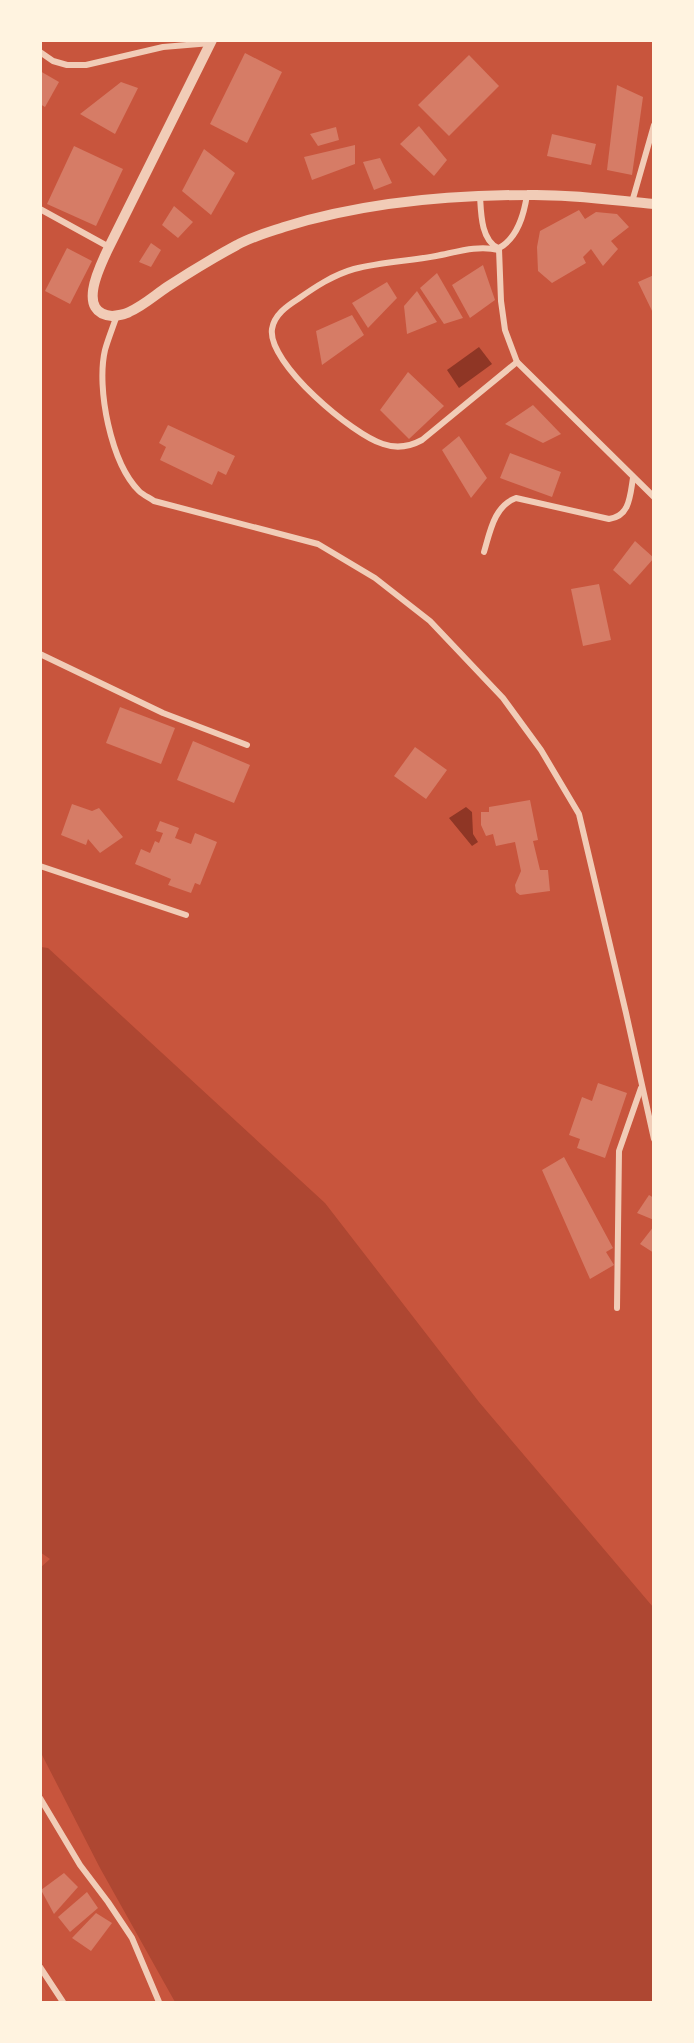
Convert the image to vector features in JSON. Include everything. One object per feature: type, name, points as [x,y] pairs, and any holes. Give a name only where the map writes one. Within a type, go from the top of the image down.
[{"type":"street","points":[[40,52],[60,63],[86,65],[163,47],[212,42]]},
{"type":"street","points":[[212,42],[109,248],[92,291],[93,299],[99,310],[112,316],[128,313],[241,243],[283,227],[325,216],[383,205],[480,196],[527,195],[654,204]]},
{"type":"street","points":[[632,202],[654,125]]},
{"type":"street","points":[[517,362],[422,440],[409,447],[398,448],[383,445],[363,435],[307,389],[281,356],[271,334],[277,317],[291,303],[328,280],[352,270],[475,248],[499,249],[518,227],[527,195]]},
{"type":"street","points":[[480,196],[483,226],[495,247],[499,249]]},
{"type":"street","points":[[40,209],[109,248]]},
{"type":"street","points":[[499,249],[501,301],[505,330],[517,362],[654,497]]},
{"type":"street","points":[[118,315],[105,352],[103,389],[108,422],[121,464],[139,491],[154,501],[318,544],[375,578],[430,621],[503,698],[541,750],[579,814],[654,1138]]},
{"type":"street","points":[[484,552],[496,517],[507,501],[516,498],[609,519],[617,518],[623,514],[628,504],[633,478]]},
{"type":"street","points":[[40,654],[163,713],[247,745]]},
{"type":"street","points":[[40,866],[186,915]]},
{"type":"street","points":[[617,1308],[619,1151],[642,1088]]},
{"type":"street","points":[[40,1798],[80,1865],[132,1938],[159,2002]]},
{"type":"street","points":[[40,1967],[63,2002]]},
{"type":"shaded area","points":[[479,347],[492,364],[459,388],[447,370]]},
{"type":"shaded area","points":[[466,807],[472,812],[473,834],[478,842],[472,846],[449,818]]},
{"type":"shaded area","points":[[41,947],[48,948],[325,1203],[479,1402],[653,1607],[653,2002],[175,2002],[100,1868],[41,1753],[40,1568],[50,1559],[40,1552]]},
{"type":"building","points":[[245,53],[282,72],[247,143],[210,124]]},
{"type":"building","points":[[469,55],[499,86],[449,136],[418,105]]},
{"type":"building","points":[[40,71],[59,82],[45,107],[40,104]]},
{"type":"building","points":[[121,82],[138,88],[115,134],[80,114]]},
{"type":"building","points":[[617,85],[643,97],[632,175],[607,170]]},
{"type":"building","points":[[419,126],[447,160],[434,176],[400,144]]},
{"type":"building","points":[[336,127],[339,140],[318,146],[310,134]]},
{"type":"building","points":[[552,134],[596,144],[591,165],[547,156]]},
{"type":"building","points":[[355,145],[355,164],[312,180],[304,157]]},
{"type":"building","points":[[74,146],[123,169],[96,226],[47,204]]},
{"type":"building","points":[[204,149],[235,173],[211,215],[182,191]]},
{"type":"building","points":[[380,158],[392,183],[374,190],[363,162]]},
{"type":"building","points":[[174,206],[193,222],[178,238],[162,225]]},
{"type":"building","points":[[579,210],[585,219],[596,212],[617,214],[629,227],[611,241],[618,249],[603,266],[591,249],[583,257],[586,263],[552,283],[538,271],[537,247],[540,231]]},
{"type":"building","points":[[151,243],[161,250],[151,267],[139,262]]},
{"type":"building","points":[[67,248],[92,261],[70,304],[45,291]]},
{"type":"building","points":[[483,265],[495,300],[470,318],[452,285]]},
{"type":"building","points":[[437,273],[463,318],[444,324],[420,288]]},
{"type":"building","points":[[654,275],[654,315],[638,282]]},
{"type":"building","points":[[387,282],[397,298],[368,328],[352,303]]},
{"type":"building","points":[[417,291],[437,322],[407,334],[404,306]]},
{"type":"building","points":[[352,315],[364,335],[322,365],[316,331]]},
{"type":"building","points":[[408,372],[444,406],[409,439],[380,410]]},
{"type":"building","points":[[533,405],[561,434],[543,443],[505,424]]},
{"type":"building","points":[[168,425],[235,456],[226,475],[218,471],[212,485],[160,460],[166,447],[159,443]]},
{"type":"building","points":[[459,436],[487,478],[471,498],[442,450]]},
{"type":"building","points":[[510,453],[561,472],[552,497],[500,478]]},
{"type":"building","points":[[635,541],[654,558],[630,585],[613,570]]},
{"type":"building","points":[[599,584],[611,640],[583,646],[571,589]]},
{"type":"building","points":[[120,707],[175,728],[161,764],[106,743]]},
{"type":"building","points":[[193,741],[250,765],[234,803],[177,780]]},
{"type":"building","points":[[415,747],[447,770],[426,799],[394,776]]},
{"type":"building","points":[[530,800],[538,840],[533,841],[540,870],[548,870],[550,891],[520,895],[516,892],[515,885],[521,871],[515,842],[496,846],[493,834],[486,836],[481,825],[481,812],[489,812],[489,807]]},
{"type":"building","points":[[72,804],[92,811],[99,808],[123,837],[100,853],[88,839],[86,845],[61,835]]},
{"type":"building","points":[[160,821],[179,828],[175,838],[191,844],[195,833],[217,842],[200,885],[195,883],[191,893],[168,885],[171,879],[135,864],[141,849],[150,853],[155,841],[159,843],[163,833],[156,831]]},
{"type":"building","points":[[598,1083],[627,1093],[605,1158],[577,1148],[580,1139],[569,1135],[582,1097],[592,1101]]},
{"type":"building","points":[[564,1157],[613,1248],[606,1252],[614,1265],[590,1279],[542,1170]]},
{"type":"building","points":[[649,1195],[654,1198],[654,1220],[637,1213]]},
{"type":"building","points":[[654,1226],[654,1253],[640,1244]]},
{"type":"building","points":[[64,1873],[78,1887],[54,1914],[41,1890]]},
{"type":"building","points":[[87,1892],[98,1908],[70,1932],[58,1917]]},
{"type":"building","points":[[96,1913],[112,1923],[91,1951],[72,1938]]}]
